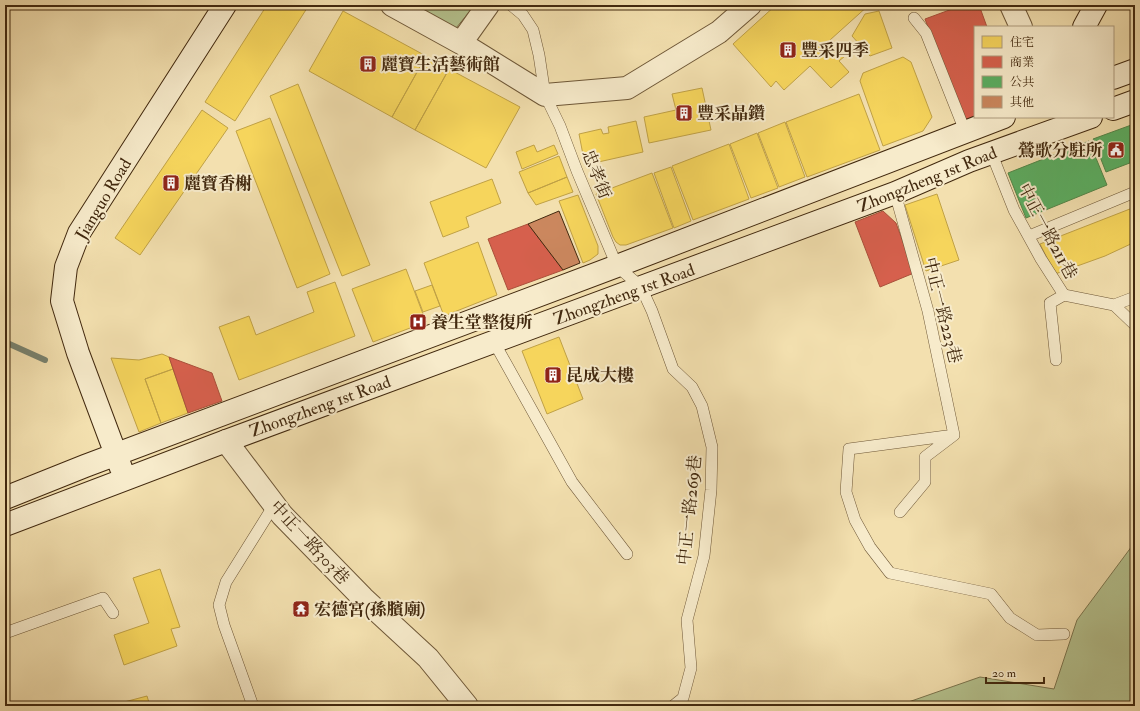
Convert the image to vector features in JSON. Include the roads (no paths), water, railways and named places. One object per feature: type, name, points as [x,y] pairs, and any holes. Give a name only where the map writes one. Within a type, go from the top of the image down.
[{"type":"main road","name":"Jianguo Road","points":[[126,480],[78,354],[62,301],[66,268],[80,233],[225,5]]},
{"type":"main road","points":[[394,5],[545,95],[627,88],[719,32],[750,5]]},
{"type":"main road","points":[[460,43],[488,5]]},
{"type":"main road","points":[[1011,5],[1021,26]]},
{"type":"main road","points":[[1085,26],[1096,5]]},
{"type":"main road","points":[[1114,78],[1135,70]]},
{"type":"main road","points":[[1114,109],[1135,101]]},
{"type":"main road","name":"Zhongzheng 1st Road","points":[[7,493],[116,455],[617,266],[1001,118]]},
{"type":"main road","name":"Zhongzheng 1st Road","points":[[5,525],[226,441],[895,193],[991,152],[1082,118]]},
{"type":"main road","name":"中正一路303巷","points":[[226,441],[282,515],[363,598],[428,658],[467,706]]},
{"type":"lane","name":"忠孝街","points":[[511,5],[523,15],[533,30],[539,55],[545,95],[560,126],[577,171],[617,266]]},
{"type":"lane","points":[[914,18],[926,33],[965,131]]},
{"type":"lane","name":"中正一路211巷","points":[[991,152],[1014,210],[1041,259],[1064,295],[1114,305]]},
{"type":"lane","points":[[1029,236],[1135,192]]},
{"type":"lane","name":"中正一路223巷","points":[[895,193],[928,311],[954,435]]},
{"type":"lane","name":"中正一路269巷","points":[[617,266],[641,287],[652,311],[673,369],[692,387],[702,406],[712,447],[711,490],[704,556],[687,620],[691,668],[683,698],[673,706]]},
{"type":"lane","points":[[1056,360],[1050,303],[1064,295]]},
{"type":"lane","points":[[1135,297],[1114,305],[1135,325]]},
{"type":"lane","points":[[494,342],[572,482],[628,554]]},
{"type":"lane","points":[[900,512],[925,482],[926,457],[954,435]]},
{"type":"lane","points":[[954,435],[849,448],[846,492],[855,520],[870,547],[890,573],[991,594],[1010,618],[1037,635],[1064,634]]},
{"type":"lane","points":[[253,706],[224,625],[219,605],[226,582],[274,505]]},
{"type":"lane","points":[[5,633],[103,598],[113,613]]},
{"type":"waterway","points":[[5,342],[45,360]]},
{"type":"place","name":"豐采四季","points":[[788,50]]},
{"type":"place","name":"麗寶生活藝術館","points":[[368,64]]},
{"type":"place","name":"豐采晶鑽","points":[[684,113]]},
{"type":"place","name":"鶯歌分駐所","points":[[1116,150]]},
{"type":"place","name":"麗寶香榭","points":[[171,183]]},
{"type":"place","name":"養生堂整復所","points":[[418,322]]},
{"type":"place","name":"昆成大樓","points":[[553,375]]},
{"type":"place","name":"宏德宮(孫臏廟)","points":[[301,609]]}]
